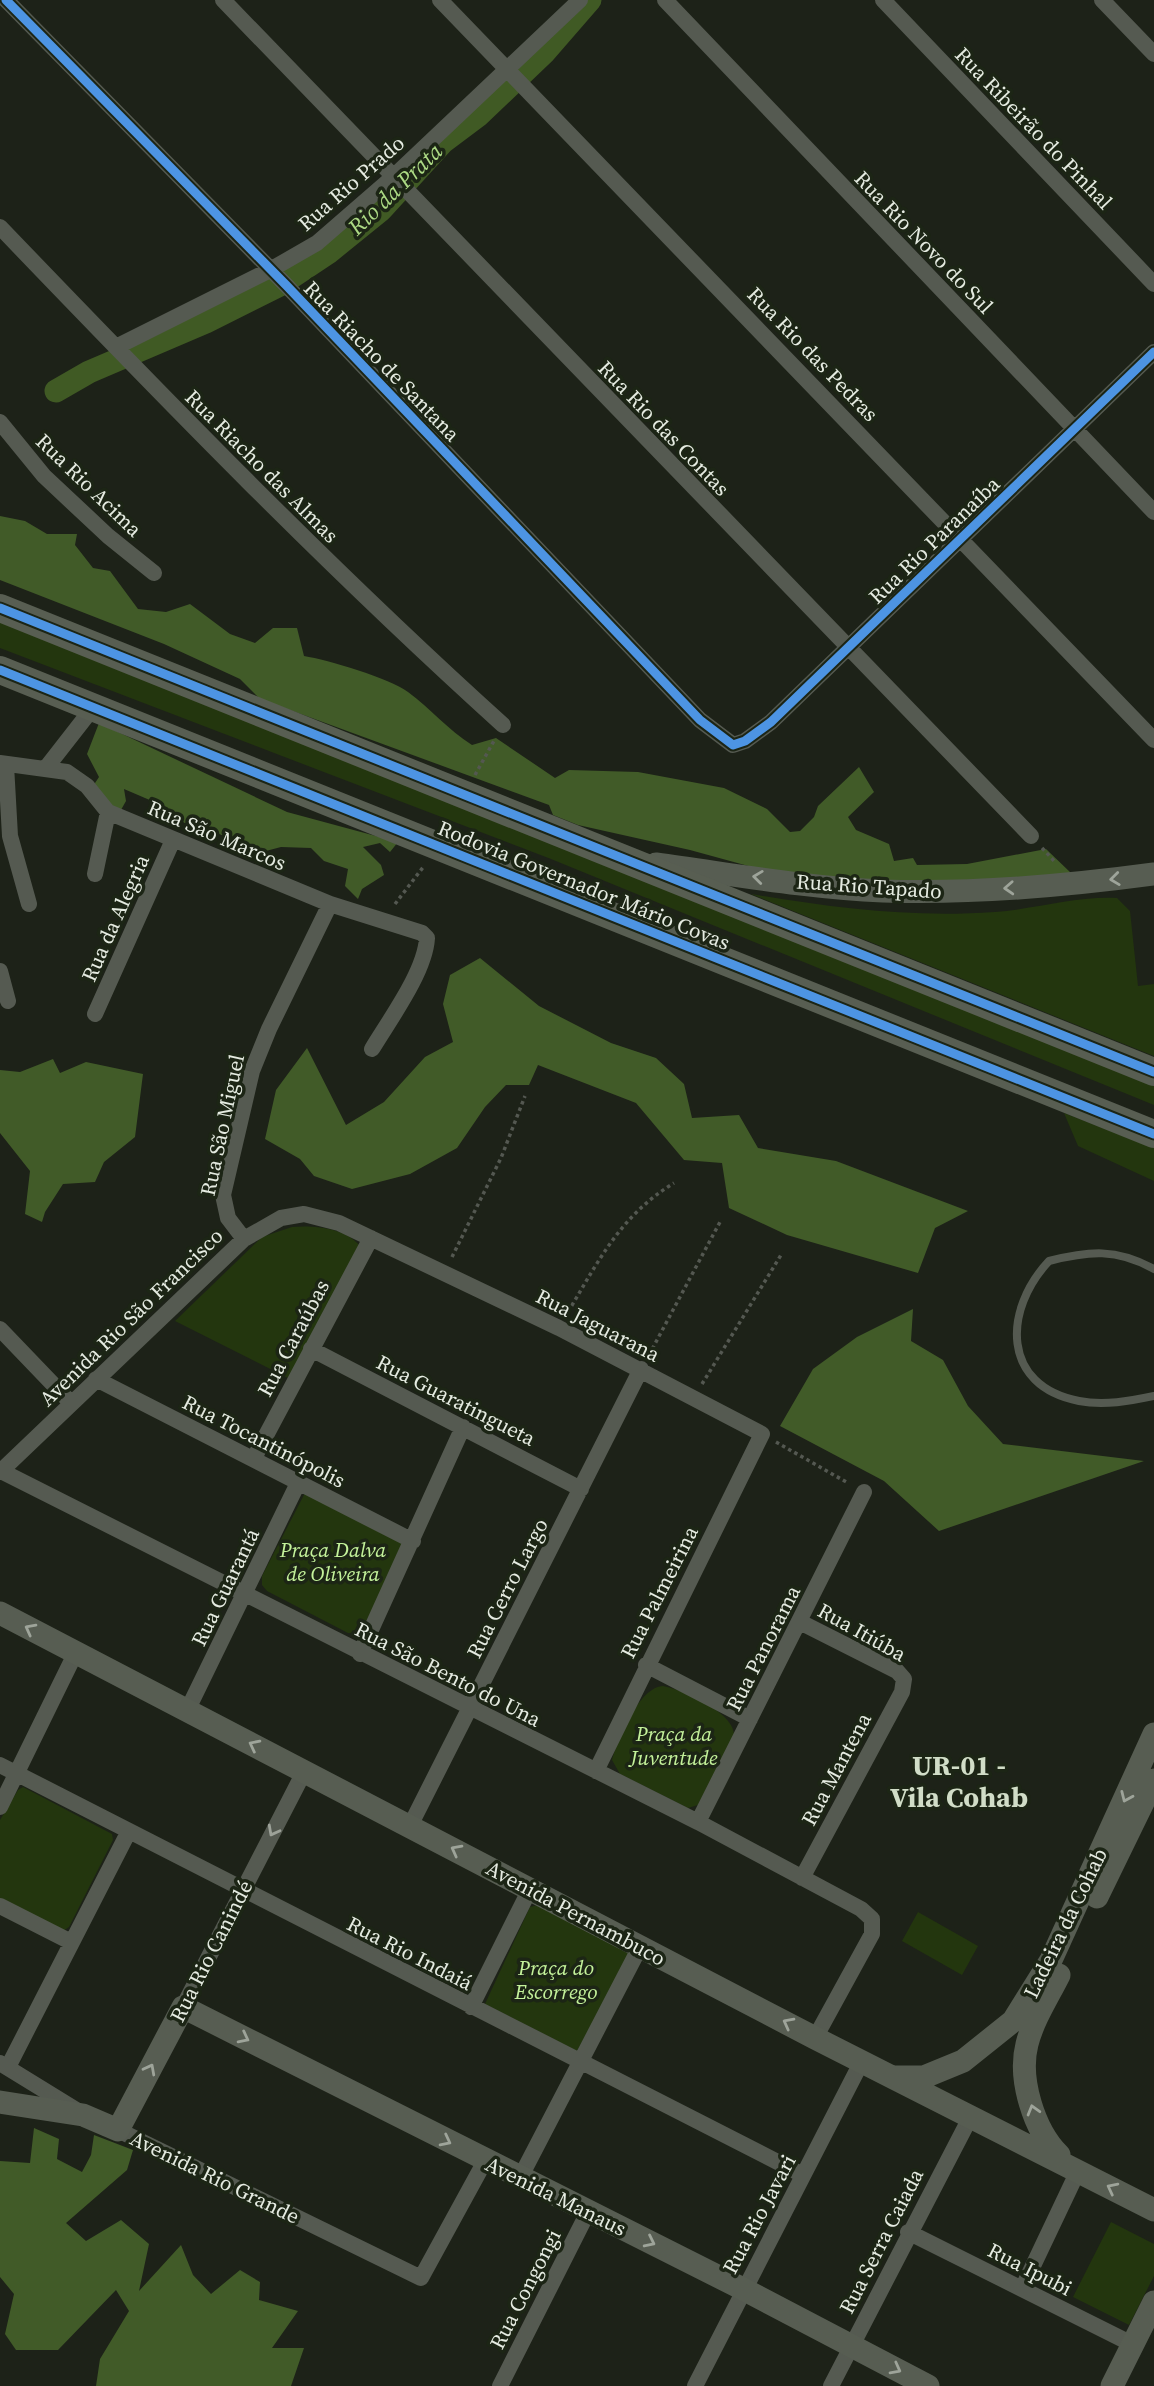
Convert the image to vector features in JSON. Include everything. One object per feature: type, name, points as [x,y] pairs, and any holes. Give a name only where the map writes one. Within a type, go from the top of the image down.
[{"type":"highway","name":"Rodovia Governador Mário Covas","points":[[0,608],[1154,1072]]},
{"type":"highway","name":"Rodovia Governador Mário Covas","points":[[0,670],[1154,1134]]},
{"type":"main road","name":"Rua Rio Tapado","points":[[627,861],[882,891],[956,891],[1077,884],[1154,874]]},
{"type":"main road","name":"Avenida Pernambuco","points":[[0,1613],[815,2038],[1154,2210]]},
{"type":"main road","name":"Ladeira da Cohab","points":[[892,2077],[915,2079],[943,2071],[983,2048],[1013,2021],[1051,1959],[1154,1734]]},
{"type":"main road","name":"Ladeira da Cohab","points":[[1074,2168],[1043,2137],[1037,2125],[1030,2100],[1026,2046],[1154,1780]]},
{"type":"main road","name":"Rua Rio Canindé","points":[[118,2130],[183,2007]]},
{"type":"main road","name":"Avenida Manaus","points":[[183,2007],[485,2161],[743,2288],[928,2386]]},
{"type":"main road","name":"Avenida Rio Grande","points":[[0,2102],[83,2115],[118,2130]]},
{"type":"main road","points":[[1112,2386],[1154,2302]]},
{"type":"street","name":"Rua Riacho de Santana","points":[[6,0],[286,285],[701,720],[733,745]]},
{"type":"street","name":"Rua Rio das Contas","points":[[223,0],[1031,836]]},
{"type":"street","name":"Rua Rio das Pedras","points":[[440,0],[1154,740]]},
{"type":"street","name":"Rua Rio Prado","points":[[121,354],[317,243],[393,178],[580,0]]},
{"type":"street","name":"Rua Rio Novo do Sul","points":[[665,0],[1154,512]]},
{"type":"street","name":"Rua Ribeirão do Pinhal","points":[[883,0],[1154,284]]},
{"type":"street","points":[[1102,0],[1154,54]]},
{"type":"street","name":"Rua Riacho das Almas","points":[[0,227],[121,354],[381,615],[503,725]]},
{"type":"street","name":"Rua Rio Paranaíba","points":[[733,745],[745,741],[771,722],[1154,352]]},
{"type":"street","name":"Rua Rio Acima","points":[[4,427],[44,477],[108,536],[154,573]]},
{"type":"street","points":[[46,768],[92,709]]},
{"type":"street","points":[[3,764],[10,836],[29,904]]},
{"type":"street","name":"Rua São Marcos","points":[[3,764],[67,772],[78,778],[108,812],[330,904],[380,922],[414,930],[427,938],[425,951],[408,989],[372,1049]]},
{"type":"street","points":[[95,874],[108,812]]},
{"type":"street","name":"Rua da Alegria","points":[[95,1014],[173,840]]},
{"type":"street","name":"Rua São Miguel","points":[[244,1239],[225,1212],[223,1195],[252,1070],[269,1028],[330,904]]},
{"type":"street","points":[[0,971],[8,1001]]},
{"type":"street","name":"Avenida Rio São Francisco","points":[[1,1471],[244,1239],[281,1218],[304,1213]]},
{"type":"street","name":"Rua Jaguarana","points":[[304,1213],[339,1223],[371,1238],[641,1369],[762,1434]]},
{"type":"street","name":"Rua Caraúbas","points":[[254,1458],[371,1238]]},
{"type":"street","points":[[0,1329],[71,1403]]},
{"type":"street","name":"Rua Guaratingueta","points":[[311,1349],[581,1489]]},
{"type":"street","name":"Rua Cerro Largo","points":[[410,1826],[641,1369]]},
{"type":"street","name":"Rua Tocantinópolis","points":[[96,1379],[413,1541]]},
{"type":"street","points":[[360,1654],[463,1427]]},
{"type":"street","name":"Rua Palmeirina","points":[[596,1771],[762,1434]]},
{"type":"street","name":"Rua São Bento do Una","points":[[1,1471],[244,1596],[698,1822],[861,1909],[872,1919],[872,1934],[815,2038]]},
{"type":"street","name":"Rua Guarantá","points":[[187,1710],[299,1482]]},
{"type":"street","name":"Rua Panorama","points":[[698,1822],[864,1492]]},
{"type":"street","name":"Rua Itiúba","points":[[800,1622],[897,1671],[904,1679]]},
{"type":"street","points":[[0,1807],[76,1652]]},
{"type":"street","points":[[646,1665],[750,1719]]},
{"type":"street","name":"Rua Mantena","points":[[802,1878],[902,1692],[904,1679]]},
{"type":"street","name":"Rua Rio Indaiá","points":[[0,1765],[803,2175]]},
{"type":"street","name":"Rua Rio Canindé","points":[[183,2007],[304,1772]]},
{"type":"street","points":[[83,2115],[4,2065],[129,1831]]},
{"type":"street","points":[[471,2007],[530,1889]]},
{"type":"street","points":[[0,1906],[71,1942]]},
{"type":"street","points":[[520,2178],[640,1947]]},
{"type":"street","name":"Rua Rio Javari","points":[[695,2386],[743,2288],[862,2062]]},
{"type":"street","name":"Rua Serra Caiada","points":[[831,2386],[908,2232],[971,2116]]},
{"type":"street","name":"Avenida Rio Grande","points":[[118,2130],[421,2278],[485,2161]]},
{"type":"street","points":[[1022,2289],[1074,2168]]},
{"type":"street","name":"Rua Congongi","points":[[500,2386],[589,2212]]},
{"type":"street","name":"Rua Ipubi","points":[[908,2232],[1132,2344]]},
{"type":"lane","points":[[1154,1269],[1135,1258],[1086,1251],[1049,1261],[1020,1304],[1015,1342],[1023,1364],[1045,1387],[1079,1401],[1121,1403],[1154,1396]]},
{"type":"path","points":[[464,795],[503,725]]},
{"type":"path","points":[[1031,836],[1077,884]]},
{"type":"path","points":[[380,922],[440,846]]},
{"type":"path","points":[[452,1258],[502,1158],[525,1096]]},
{"type":"path","points":[[570,1308],[609,1244],[632,1213],[674,1183]]},
{"type":"path","points":[[650,1352],[720,1222]]},
{"type":"path","points":[[700,1387],[781,1255]]},
{"type":"path","points":[[762,1434],[864,1492]]},
{"type":"green space","points":[[0,516],[25,521],[47,534],[77,534],[75,545],[93,568],[110,571],[138,609],[166,612],[190,604],[230,634],[255,643],[273,628],[297,628],[304,656],[358,670],[387,681],[408,692],[472,745],[496,738],[555,778],[569,770],[638,772],[724,788],[767,809],[790,832],[800,831],[814,817],[818,806],[859,767],[874,792],[848,817],[856,830],[889,844],[894,861],[913,858],[917,865],[967,864],[1046,849],[1071,873],[1003,880],[855,883],[752,867],[578,825],[553,815],[549,805],[260,699],[240,679],[164,644],[0,580]]},
{"type":"green space","points":[[0,618],[1154,1083],[1154,1105],[551,859],[0,648]]},
{"type":"green space","points":[[99,723],[287,812],[398,842],[390,852],[380,843],[363,847],[381,865],[384,875],[362,889],[358,899],[345,886],[348,869],[324,861],[311,848],[281,847],[262,852],[205,828],[189,827],[166,807],[124,789],[126,801],[117,817],[93,786],[99,777],[87,754]]},
{"type":"green space","points":[[751,894],[812,904],[933,914],[995,912],[1087,899],[1117,898],[1130,911],[1138,986],[1154,984],[1154,1056]]},
{"type":"green space","points":[[480,958],[539,1006],[611,1043],[656,1058],[684,1084],[692,1118],[739,1115],[758,1148],[836,1161],[968,1211],[935,1228],[918,1273],[787,1235],[729,1208],[722,1163],[684,1160],[636,1103],[538,1065],[529,1085],[506,1085],[485,1107],[457,1148],[410,1174],[352,1189],[314,1176],[300,1159],[265,1139],[276,1090],[307,1048],[346,1125],[384,1102],[425,1057],[453,1042],[443,1004],[450,975]]},
{"type":"green space","points":[[53,1059],[60,1073],[86,1062],[143,1074],[135,1137],[104,1162],[95,1182],[63,1184],[45,1212],[42,1222],[25,1214],[30,1171],[0,1133],[0,1070],[20,1072]]},
{"type":"green space","points":[[1064,1113],[1154,1148],[1154,1181],[1078,1146]]},
{"type":"green space","points":[[292,1227],[337,1231],[359,1245],[290,1379],[175,1321],[262,1237]]},
{"type":"green space","points":[[913,1309],[911,1341],[943,1360],[968,1406],[1003,1444],[1144,1461],[939,1531],[884,1481],[780,1426],[813,1369],[857,1337]]},
{"type":"green space","name":"Praça Dalva de Oliveira","points":[[305,1493],[399,1531],[404,1549],[364,1625],[356,1633],[348,1633],[267,1591],[262,1585],[262,1576]]},
{"type":"green space","name":"Praça da Juventude","points":[[663,1686],[706,1703],[725,1718],[734,1734],[698,1805],[688,1808],[620,1774],[612,1760],[624,1728],[638,1704],[654,1689]]},
{"type":"green space","points":[[23,1787],[112,1834],[113,1840],[69,1927],[63,1931],[0,1899],[0,1820],[18,1790]]},
{"type":"green space","name":"Praça do Escorrego","points":[[538,1905],[630,1954],[577,2051],[485,2004],[530,1907]]},
{"type":"green space","points":[[918,1912],[978,1946],[962,1975],[902,1941]]},
{"type":"green space","points":[[34,2128],[59,2139],[57,2159],[82,2172],[91,2155],[94,2135],[133,2150],[127,2170],[66,2223],[86,2241],[121,2220],[149,2244],[139,2291],[181,2245],[193,2275],[211,2294],[240,2270],[260,2282],[259,2300],[298,2311],[272,2348],[304,2348],[291,2386],[96,2386],[100,2359],[129,2311],[116,2290],[58,2350],[16,2350],[5,2334],[14,2294],[0,2277],[0,2161],[30,2163]]},
{"type":"green space","points":[[1111,2222],[1154,2244],[1154,2276],[1129,2325],[1073,2297]]},
{"type":"waterway","name":"Rio da Prata","points":[[56,391],[89,372],[206,322],[280,285],[328,253],[381,210],[443,142],[479,115],[544,53],[590,0]]},
{"type":"cycle path","points":[[6,0],[286,285],[700,720],[733,745],[745,741],[771,722],[1154,352]]},
{"type":"cycle path","points":[[0,608],[1154,1072]]},
{"type":"cycle path","points":[[0,670],[1154,1134]]},
{"type":"district","name":"UR-01 - Vila Cohab","points":[[959,1781]]}]
